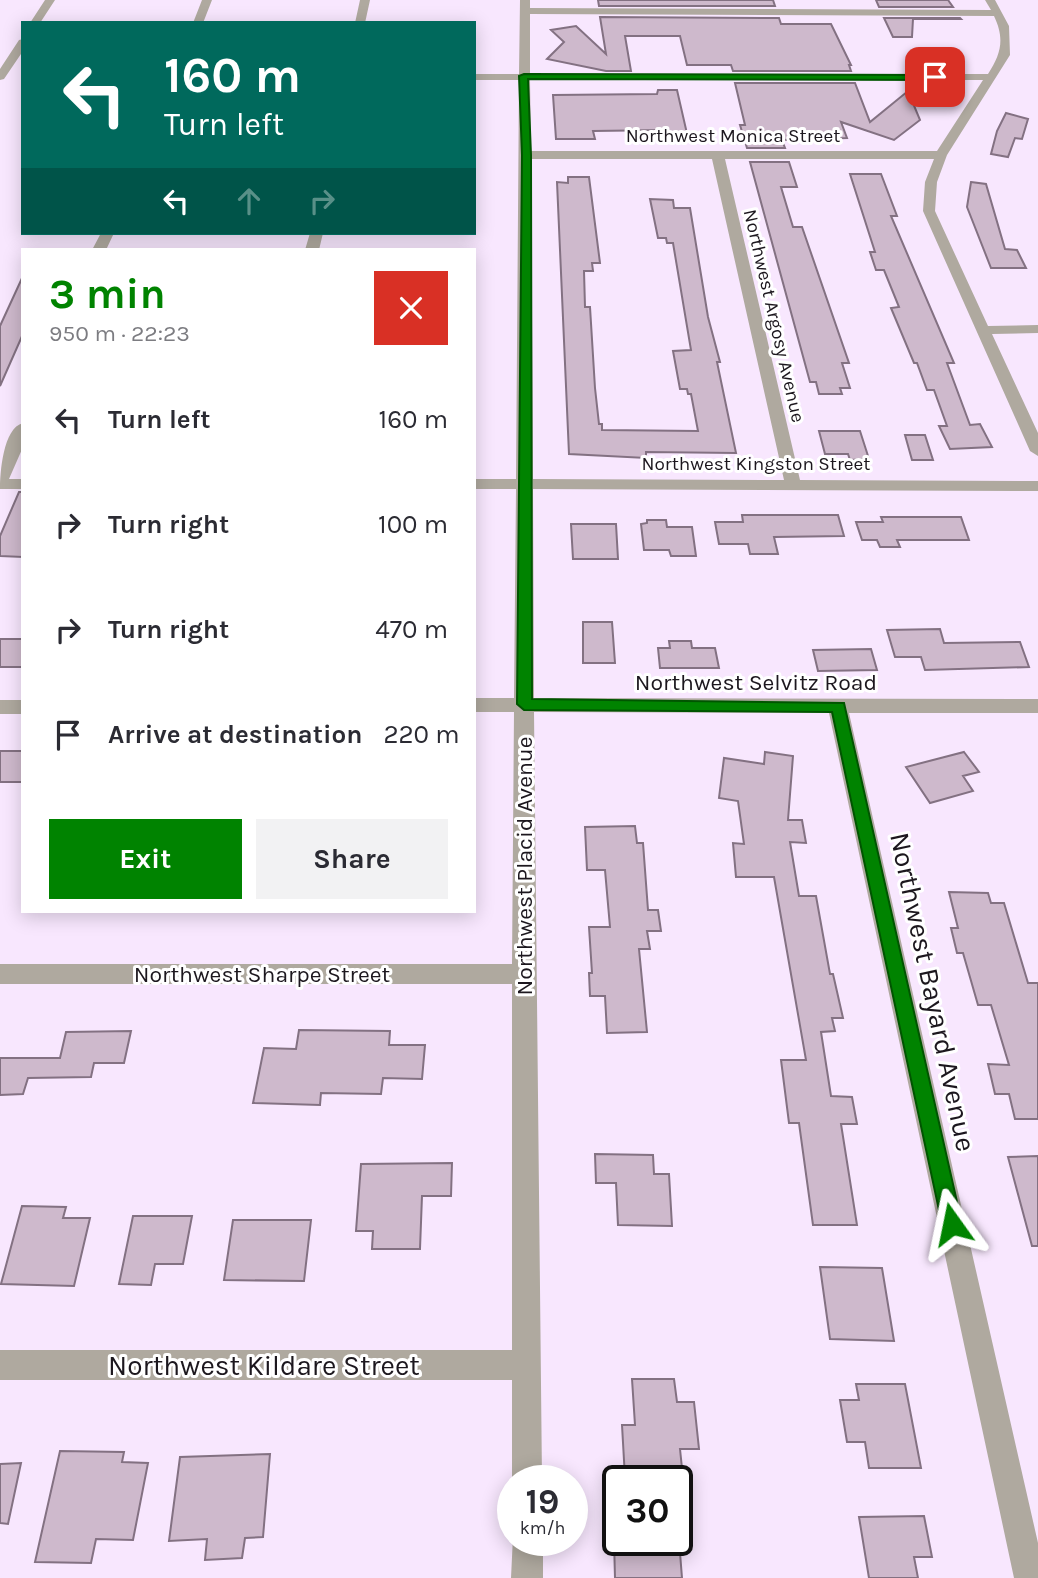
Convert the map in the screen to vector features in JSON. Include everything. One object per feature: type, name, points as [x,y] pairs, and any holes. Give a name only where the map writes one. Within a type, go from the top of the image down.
[{"type":"street","points":[[36,21],[50,0]]},
{"type":"street","points":[[199,21],[207,0]]},
{"type":"street","points":[[360,21],[365,0]]},
{"type":"street","points":[[990,0],[1006,27],[1008,40],[1005,55],[941,155],[930,182],[929,211],[1038,451]]},
{"type":"street","points":[[525,6],[998,13]]},
{"type":"street","name":"Northwest Placid Avenue","points":[[525,6],[524,974],[527,1465]]},
{"type":"street","points":[[4,78],[21,46]]},
{"type":"street","points":[[476,77],[990,77]]},
{"type":"street","name":"Northwest Monica Street","points":[[526,155],[941,155]]},
{"type":"street","name":"Northwest Argosy Avenue","points":[[718,156],[793,485]]},
{"type":"street","points":[[984,330],[1038,329]]},
{"type":"street","points":[[21,433],[0,482],[21,484]]},
{"type":"street","name":"Northwest Kingston Street","points":[[476,484],[1038,486]]},
{"type":"street","name":"Northwest Selvitz Road","points":[[476,705],[1038,706]]},
{"type":"street","points":[[0,707],[21,707]]},
{"type":"street","name":"Northwest Bayard Avenue","points":[[838,707],[1030,1578]]},
{"type":"street","name":"Northwest Sharpe Street","points":[[0,974],[524,974]]},
{"type":"street","name":"Northwest Kildare Street","points":[[0,1365],[527,1365]]},
{"type":"street","points":[[527,1556],[527,1578]]},
{"type":"building","points":[[598,0],[773,0],[775,6],[599,6]]},
{"type":"building","points":[[876,0],[948,0],[953,7],[879,7]]},
{"type":"building","points":[[600,17],[779,18],[781,24],[831,24],[851,65],[851,71],[733,71],[731,65],[687,65],[680,36],[625,36],[631,71],[606,71],[547,59],[564,42],[551,30],[576,26],[606,54]]},
{"type":"building","points":[[884,18],[961,19],[913,19],[912,37],[893,37]]},
{"type":"building","points":[[735,83],[855,83],[870,122],[908,91],[920,120],[894,140],[841,122],[847,138],[782,140],[785,148],[747,148],[740,125],[745,125]]},
{"type":"building","points":[[658,90],[677,90],[688,138],[668,138],[667,130],[593,131],[595,139],[556,139],[553,95],[657,94]]},
{"type":"building","points":[[1006,113],[1028,119],[1022,139],[1015,138],[1008,157],[991,154],[997,131]]},
{"type":"building","points":[[750,162],[789,162],[797,187],[781,187],[793,227],[802,227],[849,363],[842,363],[850,388],[840,388],[842,394],[819,394],[816,382],[810,382]]},
{"type":"building","points":[[850,174],[881,174],[897,216],[891,216],[954,363],[947,363],[970,425],[980,424],[992,447],[950,449],[939,426],[947,426],[934,390],[927,390],[891,308],[899,307],[884,270],[876,270],[870,252],[875,252]]},
{"type":"building","points":[[568,177],[589,177],[600,263],[592,263],[593,271],[584,271],[585,307],[590,307],[595,388],[602,430],[698,431],[691,394],[688,394],[687,389],[680,389],[673,351],[691,350],[673,243],[667,243],[666,238],[658,238],[650,199],[673,200],[674,208],[690,208],[708,317],[720,362],[717,362],[736,453],[646,452],[646,458],[569,454],[557,182],[568,183]]},
{"type":"building","points":[[971,182],[986,184],[1005,249],[1017,250],[1026,268],[991,268],[967,207]]},
{"type":"building","points":[[21,280],[21,339],[0,386],[0,326]]},
{"type":"building","points":[[819,431],[860,431],[869,459],[850,460],[848,454],[825,454]]},
{"type":"building","points":[[905,435],[925,435],[933,460],[912,460]]},
{"type":"building","points":[[21,492],[21,557],[0,556],[0,536]]},
{"type":"building","points":[[742,515],[838,515],[844,536],[774,537],[778,554],[750,554],[748,544],[719,544],[715,522],[743,522]]},
{"type":"building","points":[[881,517],[961,517],[969,540],[897,540],[900,547],[880,547],[877,540],[862,540],[856,522],[883,522]]},
{"type":"building","points":[[647,520],[666,520],[667,527],[692,527],[696,556],[671,556],[669,550],[644,550],[641,524],[647,523]]},
{"type":"building","points":[[571,524],[616,524],[618,559],[573,559]]},
{"type":"building","points":[[583,622],[612,622],[615,663],[583,663]]},
{"type":"building","points":[[940,629],[944,643],[1020,642],[1029,667],[925,670],[921,657],[895,657],[887,630]]},
{"type":"building","points":[[0,639],[21,639],[21,667],[0,667]]},
{"type":"building","points":[[669,641],[691,641],[692,648],[715,648],[719,668],[660,668],[658,648],[670,648]]},
{"type":"building","points":[[871,649],[877,670],[818,671],[813,650]]},
{"type":"building","points":[[0,751],[21,751],[21,782],[0,782]]},
{"type":"building","points":[[765,752],[793,756],[788,820],[802,820],[806,843],[790,842],[799,896],[816,896],[830,974],[833,974],[843,1018],[832,1018],[835,1031],[821,1032],[831,1096],[852,1097],[857,1124],[841,1124],[857,1225],[813,1225],[799,1123],[789,1123],[781,1060],[806,1060],[774,877],[736,877],[733,843],[744,844],[738,801],[719,798],[724,758],[764,764]]},
{"type":"building","points":[[964,752],[979,772],[963,776],[973,791],[930,803],[906,767]]},
{"type":"building","points":[[635,826],[637,843],[643,843],[648,910],[658,910],[661,931],[647,931],[650,949],[639,949],[647,1032],[607,1033],[605,996],[590,996],[589,973],[592,973],[589,927],[610,927],[605,870],[587,870],[585,827]]},
{"type":"building","points":[[949,892],[988,893],[991,903],[1004,903],[1028,983],[1038,983],[1038,1119],[1015,1119],[1009,1094],[995,1094],[988,1064],[1009,1065],[991,1005],[978,1005],[963,953],[957,953],[951,928],[958,928]]},
{"type":"building","points":[[299,1030],[390,1031],[389,1045],[425,1045],[422,1079],[383,1078],[381,1094],[321,1093],[320,1105],[253,1103],[264,1048],[296,1049]]},
{"type":"building","points":[[131,1031],[124,1063],[94,1063],[91,1077],[28,1078],[23,1094],[0,1095],[0,1058],[60,1058],[66,1032]]},
{"type":"building","points":[[595,1154],[653,1155],[654,1174],[669,1174],[672,1226],[618,1225],[616,1183],[596,1183]]},
{"type":"building","points":[[1038,1156],[1038,1246],[1032,1246],[1008,1157]]},
{"type":"building","points":[[452,1163],[451,1196],[422,1196],[420,1249],[372,1249],[373,1231],[356,1231],[361,1164]]},
{"type":"building","points":[[22,1206],[66,1207],[63,1218],[90,1218],[74,1286],[1,1284]]},
{"type":"building","points":[[133,1216],[192,1216],[183,1264],[155,1264],[151,1285],[119,1284]]},
{"type":"building","points":[[233,1220],[311,1220],[304,1281],[224,1280]]},
{"type":"building","points":[[820,1267],[882,1268],[894,1341],[830,1339]]},
{"type":"building","points":[[632,1379],[674,1379],[677,1402],[694,1402],[699,1449],[680,1449],[682,1465],[624,1465],[622,1425],[635,1425]]},
{"type":"building","points":[[856,1384],[905,1384],[921,1468],[869,1468],[865,1442],[847,1442],[840,1400],[859,1400]]},
{"type":"building","points":[[60,1451],[124,1452],[122,1462],[148,1463],[133,1540],[96,1539],[91,1563],[35,1562]]},
{"type":"building","points":[[270,1454],[263,1537],[245,1538],[242,1558],[205,1560],[207,1539],[169,1541],[180,1457]]},
{"type":"building","points":[[21,1463],[8,1524],[0,1523],[0,1464]]},
{"type":"building","points":[[924,1516],[932,1557],[914,1557],[918,1578],[869,1578],[859,1517]]},
{"type":"building","points":[[614,1556],[680,1556],[682,1578],[615,1578]]},
{"type":"route","points":[[935,77],[524,76],[524,704],[838,707],[952,1224]]}]
